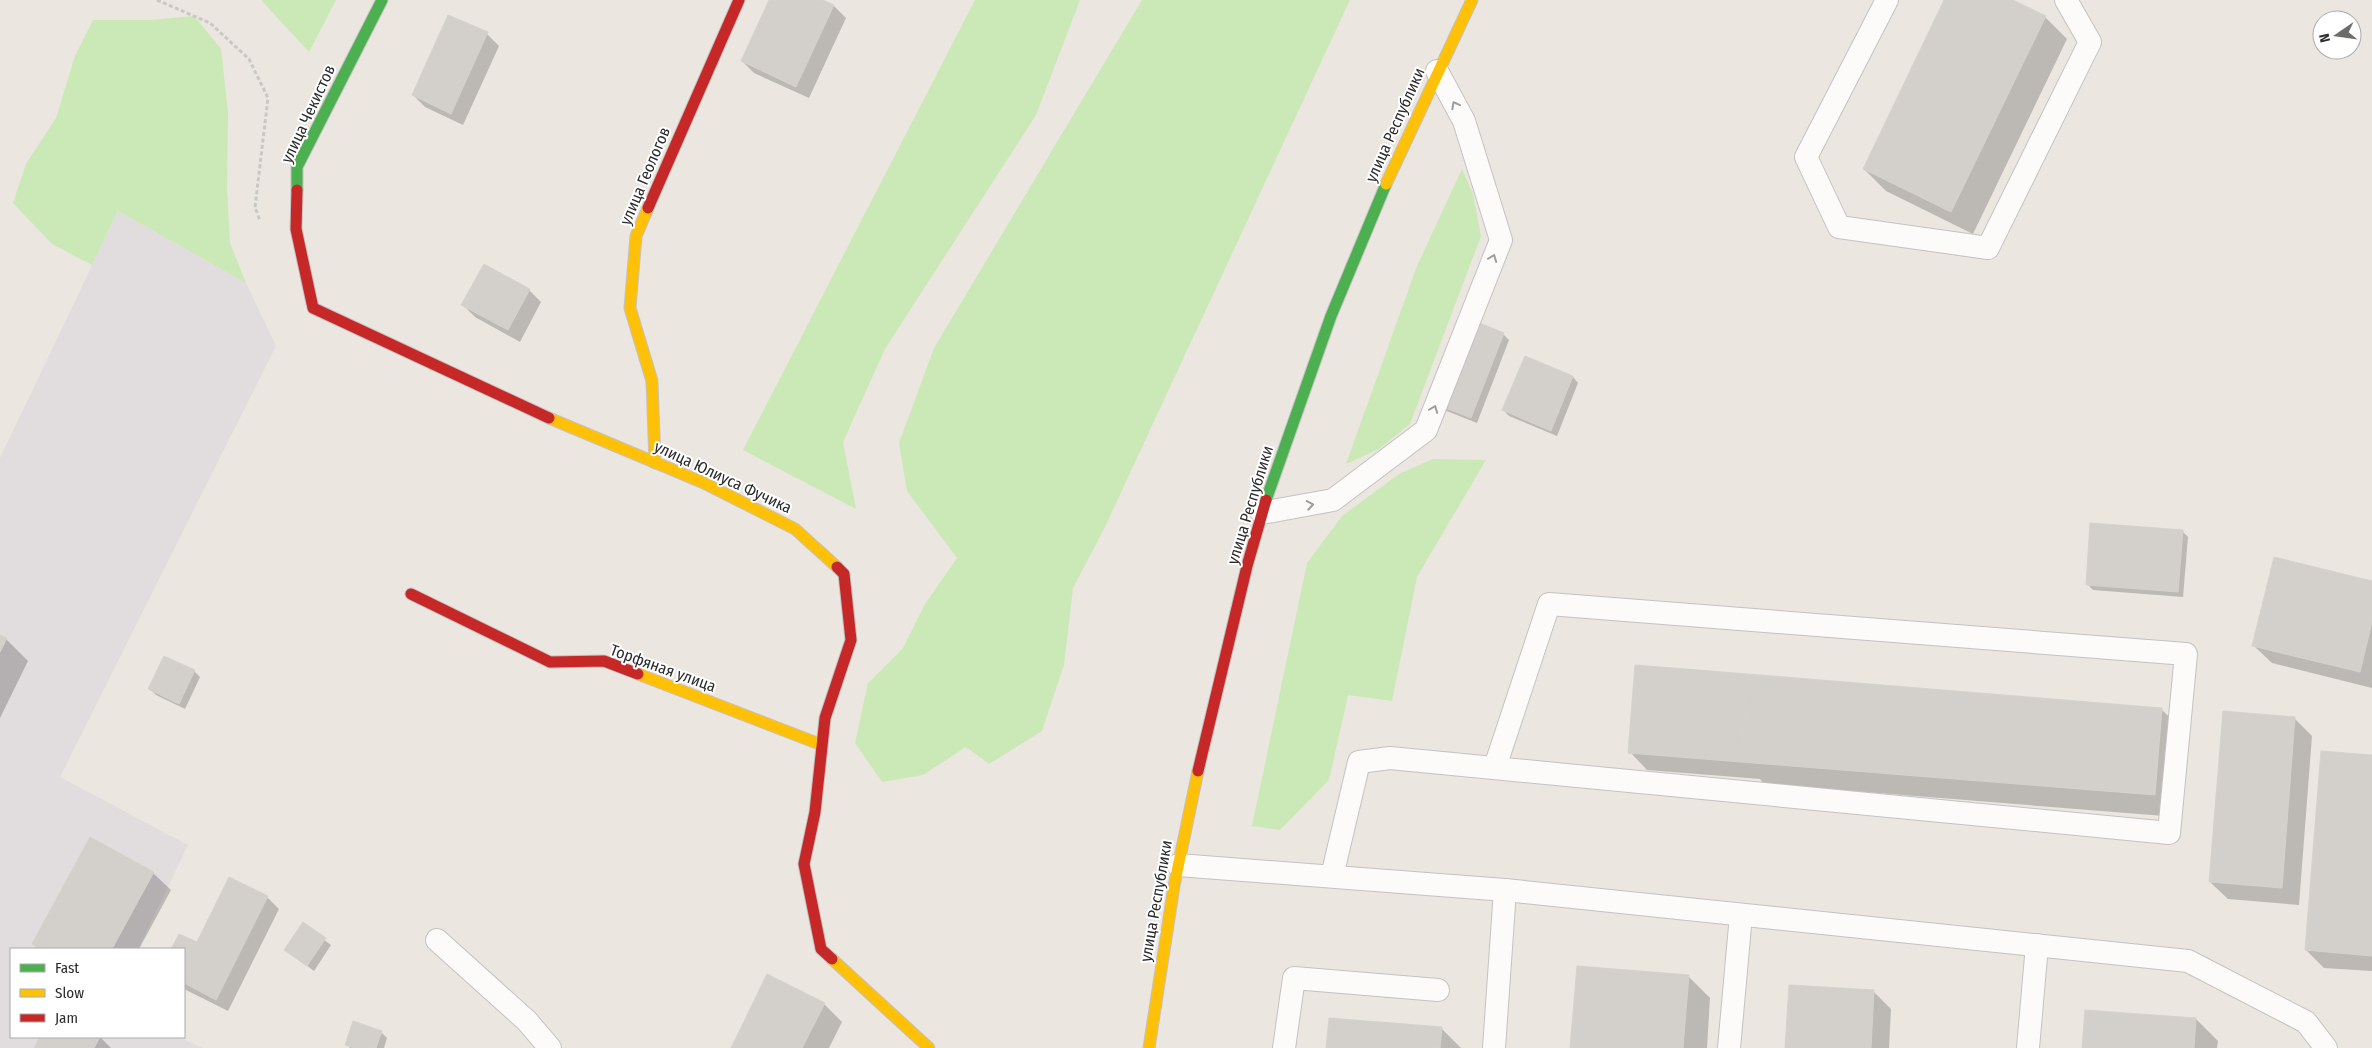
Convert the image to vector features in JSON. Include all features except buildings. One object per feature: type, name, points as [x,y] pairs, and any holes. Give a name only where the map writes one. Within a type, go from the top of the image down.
[{"type":"street","name":"улица Чекистов","points":[[313,308],[296,229],[297,167],[382,0]]},
{"type":"street","name":"улица Геологов","points":[[655,462],[652,381],[630,308],[636,236],[739,0]]},
{"type":"street","name":"улица Республики","points":[[1149,1048],[1178,865],[1217,683],[1262,513],[1313,366],[1372,218],[1437,71],[1472,0]]},
{"type":"street","name":"улица Юлиуса Фучика","points":[[313,308],[534,412],[704,483],[796,529],[844,574],[851,640],[825,718],[815,812],[804,864],[821,949],[929,1048]]},
{"type":"street","name":"Торфяная улица","points":[[411,594],[550,662],[604,661],[822,745]]},
{"type":"lane","points":[[1887,0],[1806,157],[1839,227],[1988,248],[2090,42],[2066,0]]},
{"type":"lane","points":[[1262,513],[1333,500],[1426,430],[1501,240],[1464,121],[1437,71]]},
{"type":"lane","points":[[1332,876],[1359,762],[1390,758],[2168,833],[2186,654],[1550,604],[1494,767]]},
{"type":"lane","points":[[1178,865],[1505,890],[2188,961],[2306,1022],[2326,1048]]},
{"type":"lane","points":[[1494,1048],[1505,890]]},
{"type":"lane","points":[[1729,1048],[1741,914]]},
{"type":"lane","points":[[437,940],[527,1021],[550,1048]]},
{"type":"lane","points":[[2028,1048],[2037,945]]},
{"type":"lane","points":[[1284,1048],[1294,978],[1438,990]]},
{"type":"path","points":[[157,0],[210,23]]},
{"type":"shaded area","points":[[118,211],[246,283],[276,346],[60,777],[188,845],[138,948],[10,948],[10,1038],[181,1038],[203,1048],[0,1048],[0,458]]},
{"type":"green space","points":[[261,0],[336,0],[309,52]]},
{"type":"green space","points":[[975,0],[1080,0],[1036,115],[885,349],[843,442],[856,509],[743,450]]},
{"type":"green space","points":[[1142,0],[1350,0],[1104,529],[1073,588],[1064,665],[1042,731],[989,764],[966,747],[923,775],[882,782],[855,743],[868,683],[903,648],[925,604],[957,558],[907,491],[899,443],[934,348]]},
{"type":"green space","points":[[194,16],[221,49],[228,112],[227,189],[230,243],[246,283],[118,211],[92,265],[52,244],[13,203],[26,164],[56,118],[75,56],[93,20],[150,20]]},
{"type":"green space","points":[[1462,169],[1473,194],[1481,236],[1410,424],[1379,449],[1346,464],[1417,266]]},
{"type":"green space","points":[[1433,459],[1486,460],[1417,577],[1392,701],[1348,695],[1329,780],[1280,830],[1252,826],[1307,563],[1342,516],[1399,474]]},
{"type":"traffic: fast","points":[[297,190],[297,167],[382,0]]},
{"type":"traffic: fast","points":[[1266,500],[1331,316],[1386,184]]},
{"type":"traffic: slow","points":[[1386,184],[1472,0]]},
{"type":"traffic: slow","points":[[648,208],[636,236],[630,308],[652,381],[655,463]]},
{"type":"traffic: slow","points":[[549,418],[704,483],[795,529],[837,567]]},
{"type":"traffic: slow","points":[[638,674],[822,745]]},
{"type":"traffic: slow","points":[[1149,1048],[1174,886],[1198,771]]},
{"type":"traffic: slow","points":[[832,959],[929,1048]]},
{"type":"traffic: jam","points":[[648,208],[739,0]]},
{"type":"traffic: jam","points":[[297,190],[296,229],[313,308],[549,418]]},
{"type":"traffic: jam","points":[[1198,771],[1247,566],[1266,500]]},
{"type":"traffic: jam","points":[[832,959],[821,949],[804,864],[815,812],[825,718],[851,640],[844,574],[837,567]]},
{"type":"traffic: jam","points":[[411,594],[550,662],[604,661],[638,674]]}]
